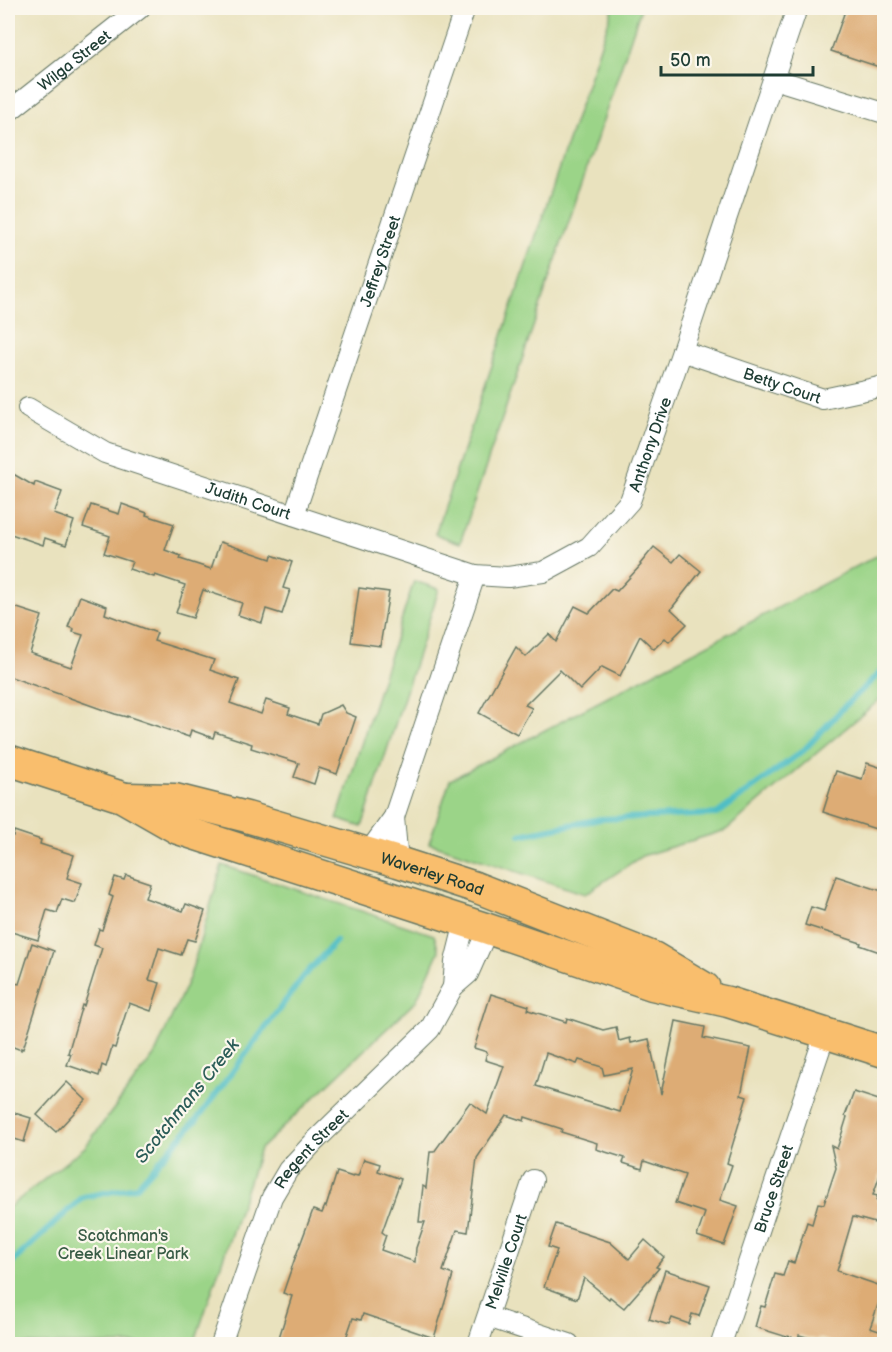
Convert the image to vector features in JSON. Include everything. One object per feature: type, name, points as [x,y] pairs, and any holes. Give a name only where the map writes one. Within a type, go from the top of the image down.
[{"type":"main road","name":"Waverley Road","points":[[8,760],[122,797],[178,829],[476,925],[652,985],[728,1002],[885,1052]]},
{"type":"main road","name":"Waverley Road","points":[[122,797],[175,799],[368,853],[483,890],[653,957],[728,1002]]},
{"type":"main road","points":[[476,925],[483,890]]},
{"type":"street","name":"Wilga Street","points":[[8,112],[140,8]]},
{"type":"street","name":"Jeffrey Street","points":[[294,515],[465,8]]},
{"type":"street","name":"Anthony Drive","points":[[475,575],[508,577],[543,572],[589,547],[630,501],[797,8]]},
{"type":"street","points":[[774,79],[885,113]]},
{"type":"street","name":"Betty Court","points":[[682,351],[823,399],[885,386]]},
{"type":"street","name":"Judith Court","points":[[28,408],[105,453],[475,575]]},
{"type":"street","points":[[368,853],[394,817],[475,575]]},
{"type":"street","points":[[394,817],[398,862]]},
{"type":"street","name":"Regent Street","points":[[221,1344],[272,1197],[288,1170],[430,1029],[453,987],[468,974],[476,925]]},
{"type":"street","name":"Bruce Street","points":[[721,1344],[825,1034]]},
{"type":"street","name":"Melville Court","points":[[478,1344],[533,1180]]},
{"type":"street","points":[[488,1317],[569,1344]]},
{"type":"green space","points":[[613,8],[641,8],[460,543],[435,534]]},
{"type":"green space","points":[[884,552],[884,696],[726,830],[642,856],[585,894],[429,843],[450,780]]},
{"type":"green space","points":[[414,581],[439,589],[362,827],[337,819]]},
{"type":"green space","name":"Scotchman's Creek Linear Park","points":[[222,865],[434,935],[439,951],[416,1001],[260,1149],[194,1344],[8,1344],[8,1208],[85,1147],[155,1054],[190,976]]},
{"type":"building","points":[[846,8],[885,8],[885,69],[831,51]]},
{"type":"building","points":[[8,471],[34,486],[35,482],[62,492],[54,514],[74,521],[66,545],[45,538],[43,545],[8,533]]},
{"type":"building","points":[[122,504],[174,524],[165,550],[181,556],[180,559],[211,569],[220,542],[271,559],[272,555],[292,562],[283,588],[290,590],[282,614],[266,609],[262,623],[238,615],[242,603],[203,590],[193,618],[176,613],[185,585],[129,569],[132,562],[104,553],[110,536],[83,527],[91,505],[119,514]]},
{"type":"building","points":[[654,547],[673,562],[680,554],[701,571],[671,609],[687,624],[669,642],[665,638],[654,649],[640,636],[620,676],[602,667],[580,690],[560,670],[525,705],[532,708],[517,734],[479,713],[516,647],[526,657],[549,634],[556,642],[575,606],[589,613],[612,589],[617,591]]},
{"type":"building","points":[[359,588],[389,592],[380,646],[351,642]]},
{"type":"building","points":[[80,596],[107,606],[105,614],[157,633],[154,641],[214,660],[210,670],[239,680],[230,703],[261,714],[266,700],[290,708],[288,714],[318,724],[321,714],[341,705],[346,713],[356,717],[337,774],[319,768],[314,784],[294,777],[299,763],[251,748],[252,744],[215,732],[213,738],[191,730],[189,737],[115,714],[8,676],[8,605],[42,616],[30,653],[71,667],[83,635],[73,632],[74,629],[68,627]]},
{"type":"building","points":[[867,763],[885,769],[885,832],[823,812],[836,771],[862,779]]},
{"type":"building","points":[[14,831],[41,840],[40,844],[74,855],[67,878],[82,883],[75,903],[62,899],[57,913],[47,910],[38,940],[8,931],[8,834],[13,836]]},
{"type":"building","points":[[126,875],[150,883],[145,898],[183,911],[186,904],[205,911],[195,941],[187,939],[181,955],[159,948],[149,980],[160,983],[151,1011],[129,1003],[115,1048],[112,1047],[106,1067],[102,1065],[99,1076],[67,1065],[71,1054],[68,1053],[102,948],[94,945],[99,929],[102,930],[113,897],[109,895],[115,877],[124,880]]},
{"type":"building","points":[[836,876],[885,892],[885,954],[860,945],[861,943],[805,925],[811,907],[824,911]]},
{"type":"building","points":[[32,943],[54,951],[21,1050],[8,1045],[8,1014],[11,1002],[8,1001],[14,983],[19,984]]},
{"type":"building","points":[[491,994],[529,1006],[528,1010],[566,1022],[567,1018],[603,1030],[616,1027],[619,1041],[630,1038],[631,1043],[649,1039],[661,1094],[676,1021],[705,1027],[703,1038],[751,1048],[741,1095],[747,1097],[727,1163],[732,1165],[720,1200],[738,1206],[724,1245],[697,1236],[705,1213],[675,1203],[685,1175],[644,1161],[642,1169],[623,1163],[625,1158],[596,1149],[597,1143],[561,1132],[562,1129],[525,1117],[524,1121],[506,1115],[477,1158],[468,1232],[457,1230],[443,1271],[453,1275],[434,1338],[363,1314],[361,1320],[353,1318],[344,1344],[277,1344],[292,1296],[283,1293],[294,1261],[313,1210],[322,1213],[326,1207],[337,1172],[353,1177],[358,1176],[364,1159],[380,1164],[378,1171],[401,1179],[382,1232],[386,1235],[381,1250],[415,1262],[416,1248],[425,1222],[419,1222],[430,1152],[434,1152],[470,1102],[487,1114],[504,1066],[485,1060],[487,1052],[474,1048]],"holes":[[[546,1053],[577,1064],[579,1060],[602,1067],[604,1075],[633,1069],[620,1112],[536,1086]]]},
{"type":"building","points":[[67,1082],[86,1100],[56,1132],[37,1115]]},
{"type":"building","points":[[854,1092],[885,1102],[885,1161],[873,1195],[878,1196],[876,1200],[881,1202],[875,1223],[853,1217],[837,1271],[884,1287],[870,1328],[885,1333],[885,1344],[838,1344],[799,1335],[798,1339],[755,1327],[761,1306],[765,1307],[775,1274],[783,1276],[788,1261],[794,1263],[807,1222],[812,1224],[818,1203],[824,1204],[836,1168],[831,1146],[837,1149]]},
{"type":"building","points":[[8,1111],[31,1118],[24,1142],[8,1137]]},
{"type":"building","points":[[556,1224],[610,1242],[629,1259],[645,1240],[664,1257],[656,1267],[659,1268],[624,1308],[584,1278],[577,1299],[544,1287],[557,1250],[548,1247]]},
{"type":"building","points":[[665,1270],[710,1285],[699,1316],[692,1314],[689,1324],[672,1318],[669,1325],[649,1319]]},
{"type":"waterway","name":"Scotchmans Creek","points":[[520,835],[600,819],[717,814],[804,750],[884,669]]},
{"type":"waterway","name":"Scotchmans Creek","points":[[8,1266],[83,1197],[136,1187],[198,1118],[304,976],[336,941]]}]
